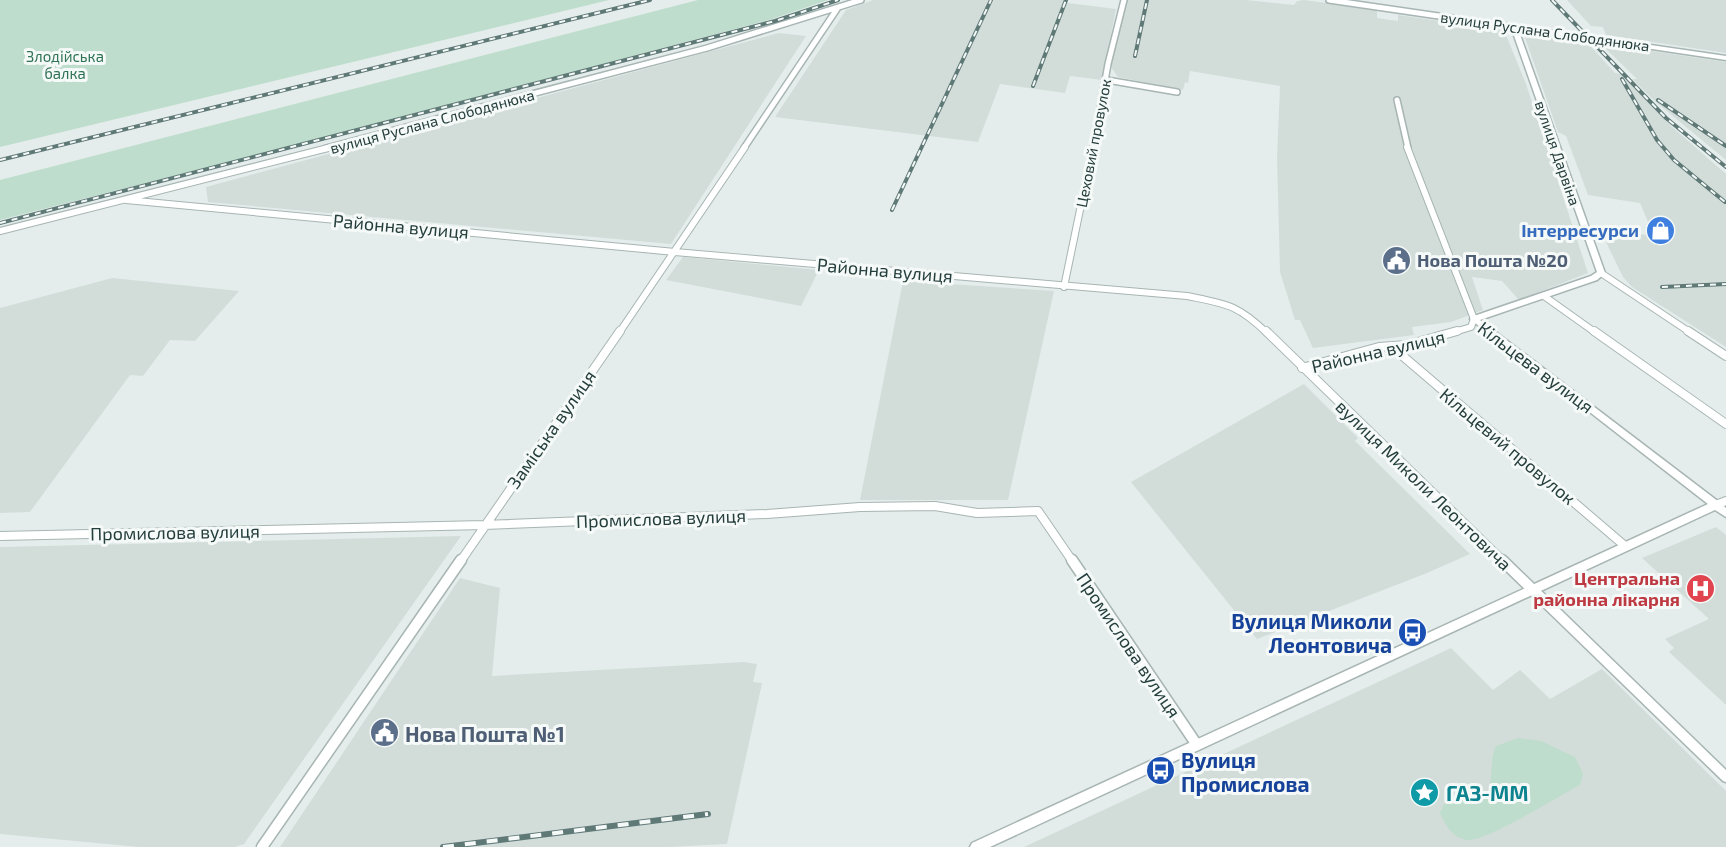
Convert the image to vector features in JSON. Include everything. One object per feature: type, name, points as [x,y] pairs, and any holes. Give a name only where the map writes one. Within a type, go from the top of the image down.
[{"type":"street","name":"вулиця Руслана Слободянюка","points":[[0,231],[552,88],[837,9],[861,0]]},
{"type":"street","name":"Цеховий провулок","points":[[1064,287],[1107,80],[1108,64],[1124,0]]},
{"type":"street","name":"вулиця Руслана Слободянюка","points":[[1329,0],[1726,58]]},
{"type":"street","name":"Заміська вулиця","points":[[262,847],[675,252],[837,9]]},
{"type":"street","name":"вулиця Дарвіна","points":[[1514,27],[1601,273]]},
{"type":"street","points":[[1107,80],[1177,92]]},
{"type":"street","name":"Кільцева вулиця","points":[[1397,100],[1407,146],[1474,319],[1721,503],[1726,513]]},
{"type":"street","name":"Районна вулиця","points":[[126,200],[675,252],[1187,297],[1227,304],[1248,313],[1302,368],[1379,347],[1436,339],[1471,327],[1474,319],[1544,296],[1601,273]]},
{"type":"street","points":[[1601,273],[1726,356]]},
{"type":"street","points":[[1544,296],[1726,424]]},
{"type":"street","name":"Кільцевий провулок","points":[[1391,346],[1625,546]]},
{"type":"street","name":"вулиця Миколи Леонтовича","points":[[1302,368],[1726,777]]},
{"type":"street","points":[[976,847],[1721,503]]},
{"type":"street","name":"Промислова вулиця","points":[[0,536],[484,525],[767,514],[860,507],[935,506],[976,513],[1038,511],[1197,745]]},
{"type":"shaded area","points":[[873,0],[1068,0],[1068,3],[1116,9],[1102,80],[1070,76],[1065,93],[1000,84],[978,142],[775,117],[846,10]]},
{"type":"shaded area","points":[[1126,0],[1246,0],[1294,5],[1297,1],[1304,0],[1377,10],[1377,18],[1398,21],[1398,15],[1504,30],[1526,84],[1588,273],[1519,300],[1502,281],[1472,277],[1483,310],[1451,322],[1412,327],[1414,335],[1313,348],[1300,320],[1295,320],[1280,272],[1277,158],[1280,86],[1190,71],[1188,83],[1185,82],[1183,90],[1118,77],[1111,67]]},
{"type":"shaded area","points":[[1567,0],[1726,0],[1726,53],[1606,35],[1603,27],[1591,26]]},
{"type":"shaded area","points":[[1523,32],[1585,40],[1615,73],[1621,74],[1670,125],[1726,174],[1726,347],[1632,287],[1623,277],[1603,236],[1615,238],[1612,230],[1654,236],[1640,203],[1588,195],[1566,136],[1558,132]]},
{"type":"shaded area","points":[[779,33],[806,36],[671,244],[208,202],[206,187]]},
{"type":"shaded area","points":[[1604,44],[1726,62],[1726,160],[1657,103],[1632,79],[1637,79],[1603,46]]},
{"type":"shaded area","points":[[683,257],[819,270],[801,306],[666,280]]},
{"type":"shaded area","points":[[112,278],[239,291],[195,341],[170,340],[143,376],[130,375],[30,512],[0,513],[0,308]]},
{"type":"shaded area","points":[[903,281],[1054,291],[1008,500],[860,500]]},
{"type":"shaded area","points":[[1304,384],[1358,438],[1355,441],[1470,554],[1257,639],[1131,482]]},
{"type":"shaded area","name":"Центральна районна лікарня","points":[[1716,527],[1726,535],[1726,705],[1669,652],[1674,648],[1665,639],[1709,619],[1642,558]]},
{"type":"shaded area","points":[[461,536],[244,844],[235,847],[139,847],[0,834],[0,547]]},
{"type":"shaded area","points":[[460,578],[500,588],[492,676],[744,662],[757,664],[753,682],[762,683],[727,844],[668,847],[280,847]]},
{"type":"shaded area","points":[[1451,648],[1493,690],[1520,670],[1550,699],[1602,669],[1726,791],[1726,847],[1024,847]]},
{"type":"green space","name":"Злодійська балка","points":[[0,0],[609,0],[0,147]]},
{"type":"green space","points":[[698,0],[828,0],[772,19],[359,129],[0,220],[0,180]]},
{"type":"green space","points":[[1518,738],[1541,741],[1575,757],[1583,774],[1580,785],[1491,833],[1468,840],[1458,837],[1447,827],[1440,813],[1447,798],[1488,791],[1496,746]]},
{"type":"railway","points":[[0,160],[650,0]]},
{"type":"railway","points":[[0,223],[775,21],[838,0]]},
{"type":"railway","points":[[892,210],[991,0]]},
{"type":"railway","points":[[1033,86],[1066,0]]},
{"type":"railway","points":[[1135,56],[1147,0]]},
{"type":"railway","points":[[1552,0],[1666,118],[1726,167]]},
{"type":"railway","points":[[1622,79],[1657,140],[1674,160],[1725,202]]},
{"type":"railway","points":[[1658,100],[1726,146]]},
{"type":"railway","points":[[1662,287],[1726,284]]},
{"type":"railway","points":[[443,847],[708,814]]},
{"type":"place","name":"Інтерресурси","points":[[1660,230]]},
{"type":"place","name":"Нова Пошта №20","points":[[1396,260]]},
{"type":"place","name":"Центральна районна лікарня","points":[[1701,588]]},
{"type":"place","name":"Вулиця Миколи Леонтовича","points":[[1413,632]]},
{"type":"place","name":"Нова Пошта №1","points":[[384,733]]},
{"type":"place","name":"Вулиця Промислова","points":[[1160,771]]},
{"type":"place","name":"ГАЗ-ММ","points":[[1425,792]]}]
